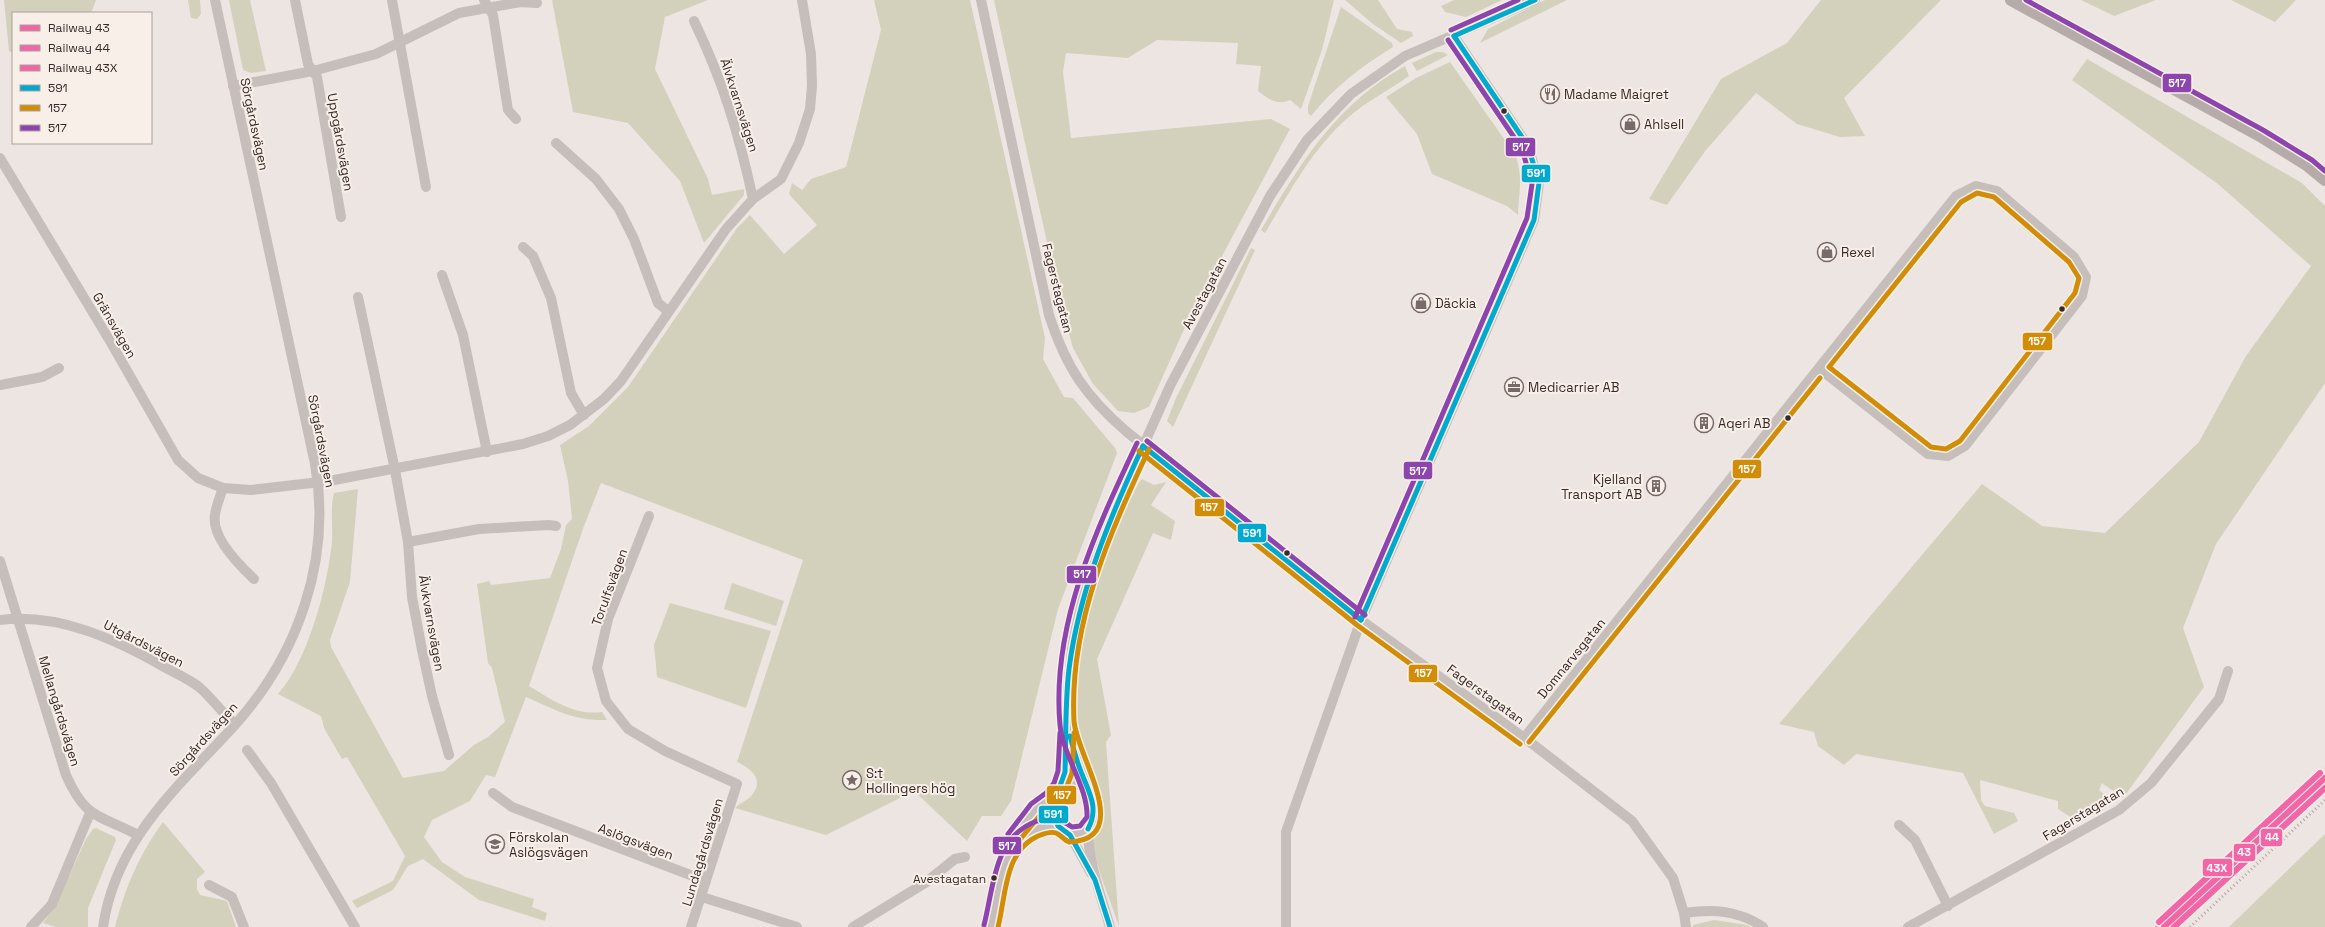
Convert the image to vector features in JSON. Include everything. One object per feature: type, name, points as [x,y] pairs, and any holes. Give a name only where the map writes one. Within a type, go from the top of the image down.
[{"type":"main road","points":[[2011,0],[2260,136],[2308,166],[2325,180]]},
{"type":"street","name":"Sörgårdsvägen","points":[[103,927],[113,887],[138,835],[174,791],[235,724],[260,693],[276,668],[301,617],[315,563],[319,530],[318,482],[215,0]]},
{"type":"street","name":"Uppgårdsvägen","points":[[295,0],[308,64],[317,77],[341,217]]},
{"type":"street","points":[[392,0],[426,187]]},
{"type":"street","points":[[318,482],[396,470],[523,444],[548,436],[584,415],[604,399],[621,381],[726,229],[753,199],[781,179],[799,143],[810,109],[812,86],[811,54],[802,0]]},
{"type":"street","name":"Fagerstagatan","points":[[982,0],[1041,282],[1060,347],[1078,382],[1099,407],[1143,446],[1361,620],[1524,738],[1632,821],[1673,878],[1684,913],[1686,927]]},
{"type":"street","name":"Avestagatan","points":[[990,927],[1013,838],[1036,809],[1051,798],[1060,786],[1065,772],[1069,665],[1083,595],[1102,539],[1170,386],[1270,196],[1307,140],[1351,94],[1405,56],[1535,0]]},
{"type":"street","points":[[234,86],[313,71],[376,54],[447,18],[486,4],[520,2],[537,4]]},
{"type":"street","points":[[486,4],[492,15],[508,110],[516,119]]},
{"type":"street","name":"Älvkvarnsvägen","points":[[694,21],[712,59],[734,119],[753,199]]},
{"type":"street","points":[[1286,927],[1286,832],[1361,620],[1534,220],[1539,183],[1528,146],[1454,36]]},
{"type":"street","points":[[556,143],[596,180],[619,210],[634,239],[658,303],[668,311]]},
{"type":"street","name":"Gränsvägen","points":[[0,158],[110,341],[178,460],[198,478],[223,488],[251,490],[318,482]]},
{"type":"street","name":"Domnarvsgatan","points":[[1524,738],[1820,369],[1956,196],[1976,186],[1997,191],[2074,257],[2086,277],[2082,296],[1965,446],[1948,456],[1928,454],[1820,369]]},
{"type":"street","points":[[523,247],[533,256],[551,298],[571,393],[584,415]]},
{"type":"street","points":[[442,275],[463,334],[487,452]]},
{"type":"street","name":"Älvkvarnsvägen","points":[[358,297],[396,470],[408,542],[412,597],[422,650],[432,696],[449,755]]},
{"type":"street","points":[[0,385],[42,376],[59,368]]},
{"type":"street","points":[[223,488],[214,516],[217,533],[235,561],[254,579]]},
{"type":"street","name":"Torulfsvägen","points":[[650,516],[608,619],[597,668],[606,701],[628,730],[665,751],[737,784]]},
{"type":"street","points":[[408,542],[480,529],[549,525],[556,526]]},
{"type":"street","name":"Mellangårdsvägen","points":[[0,561],[66,775],[76,797],[90,813],[138,835]]},
{"type":"street","name":"Utgårdsvägen","points":[[0,620],[17,618],[59,624],[95,632],[136,652],[198,686],[235,724]]},
{"type":"street","name":"Fagerstagatan","points":[[1908,927],[2119,810],[2151,783],[2219,699],[2228,671]]},
{"type":"street","name":"Avestagatan","points":[[1067,723],[1074,755],[1088,787],[1095,809],[1095,816],[1088,829]]},
{"type":"street","points":[[247,750],[271,783],[346,908],[355,927]]},
{"type":"street","points":[[1060,786],[1070,783],[1088,787]]},
{"type":"street","name":"Lundagårdsvägen","points":[[691,927],[702,897],[737,784]]},
{"type":"street","name":"Aslögsvägen","points":[[493,792],[512,807],[706,881]]},
{"type":"street","points":[[1051,798],[1054,818],[1058,826],[1070,835],[1095,880]]},
{"type":"street","points":[[31,927],[52,904],[90,813]]},
{"type":"street","points":[[1899,825],[1915,840],[1948,906]]},
{"type":"street","name":"Avestagatan","points":[[1007,858],[1023,837],[1033,830],[1045,826],[1058,826]]},
{"type":"street","points":[[1070,835],[1079,834],[1088,829],[1088,840],[1095,880],[1110,927]]},
{"type":"street","points":[[853,927],[925,883],[955,859],[965,857]]},
{"type":"street","points":[[209,885],[232,897],[244,927]]},
{"type":"street","points":[[702,897],[797,927]]},
{"type":"street","points":[[1684,913],[1723,911],[1748,917],[1763,927]]},
{"type":"shaded area","points":[[4,0],[96,0],[91,12],[12,12],[12,52],[9,51]]},
{"type":"shaded area","points":[[188,0],[200,0],[201,14],[197,19],[191,18]]},
{"type":"shaded area","points":[[229,0],[250,0],[266,71],[251,73],[243,70]]},
{"type":"shaded area","points":[[552,0],[708,0],[665,17],[655,69],[708,179],[712,195],[744,189],[744,195],[704,243],[680,181],[628,123],[573,112]]},
{"type":"shaded area","points":[[874,0],[970,0],[1045,338],[1043,359],[1064,397],[1073,398],[1115,448],[1117,453],[1058,609],[1011,801],[1001,816],[982,816],[967,841],[914,791],[826,835],[735,808],[750,797],[756,789],[757,784],[754,775],[747,767],[737,762],[803,560],[601,483],[584,526],[529,686],[564,706],[582,712],[602,712],[607,720],[574,717],[526,697],[495,777],[486,775],[470,801],[432,820],[424,837],[442,862],[465,877],[534,899],[532,907],[547,913],[545,921],[479,900],[423,859],[408,866],[393,890],[357,908],[352,901],[393,881],[405,856],[347,757],[342,759],[324,728],[321,716],[278,694],[289,680],[299,662],[315,622],[330,559],[334,493],[358,489],[350,582],[330,640],[331,647],[403,778],[444,771],[474,745],[488,737],[505,722],[492,668],[488,663],[477,584],[489,581],[491,585],[550,578],[561,549],[566,525],[572,519],[568,481],[560,445],[589,426],[628,387],[737,228],[750,215],[784,254],[817,225],[789,194],[792,183],[802,190],[811,179],[846,167],[881,30]]},
{"type":"shaded area","points":[[994,0],[1334,0],[1322,50],[1301,109],[1290,100],[1286,102],[1273,101],[1258,91],[1261,66],[1236,64],[1238,43],[1157,40],[1128,58],[1066,53],[1063,72],[1071,138],[1271,119],[1290,129],[1191,314],[1149,407],[1134,413],[1118,411],[1093,384],[1073,348],[1063,313]]},
{"type":"shaded area","points":[[1345,0],[1378,0],[1397,29],[1412,32],[1413,36],[1401,43],[1373,24]]},
{"type":"shaded area","points":[[1454,0],[1502,0],[1466,17],[1445,12],[1441,6]]},
{"type":"shaded area","points":[[1545,0],[1567,0],[1480,43],[1488,29]]},
{"type":"shaded area","points":[[1821,0],[1941,0],[1844,98],[1865,136],[1840,137],[1797,124],[1756,93],[1706,150],[1667,205],[1649,199],[1721,79],[1787,43]]},
{"type":"shaded area","points":[[2081,0],[2156,0],[2114,16]]},
{"type":"shaded area","points":[[2231,0],[2296,0],[2275,22]]},
{"type":"shaded area","points":[[1341,7],[1392,43],[1393,47],[1370,62],[1339,86],[1311,116],[1308,113],[1308,106]]},
{"type":"shaded area","points":[[1436,52],[1443,52],[1448,55],[1417,71],[1412,63]]},
{"type":"shaded area","points":[[2087,59],[2302,183],[2325,206],[2325,383],[2216,544],[2183,628],[2204,687],[2123,798],[2102,783],[2099,790],[2110,799],[2104,809],[2078,822],[2058,809],[2058,801],[1980,780],[1981,800],[1985,806],[2014,813],[2018,821],[1994,834],[1963,773],[1856,754],[1844,765],[1818,746],[1814,732],[1779,724],[1982,484],[2042,526],[2105,533],[2199,442],[2246,356],[2311,266],[2218,184],[2072,80]]},
{"type":"shaded area","points":[[1450,62],[1516,156],[1520,178],[1518,215],[1507,206],[1432,174],[1417,134],[1386,97],[1416,78]]},
{"type":"shaded area","points":[[1405,66],[1409,76],[1356,111],[1328,138],[1316,152],[1294,184],[1265,233],[1261,230],[1305,159],[1321,138],[1358,99],[1380,82]]},
{"type":"shaded area","points":[[1251,248],[1255,250],[1173,427],[1167,421],[1176,398]]},
{"type":"shaded area","points":[[1142,479],[1154,485],[1166,482],[1151,505],[1175,521],[1171,540],[1153,533],[1097,659],[1111,735],[1106,742],[1119,927],[1101,877],[1093,846],[1093,835],[1099,819],[1101,808],[1098,796],[1080,755],[1074,710],[1074,686],[1080,640],[1091,594],[1106,550],[1138,484]]},
{"type":"shaded area","points":[[732,583],[784,601],[776,626],[724,609]]},
{"type":"shaded area","points":[[670,603],[771,631],[746,708],[657,677],[654,645]]},
{"type":"shaded area","points":[[163,822],[205,872],[197,879],[197,889],[200,895],[227,901],[236,927],[115,927],[128,885],[140,859],[154,834]]},
{"type":"shaded area","points":[[96,828],[115,837],[116,840],[88,908],[88,927],[56,927],[43,923],[55,907],[86,839],[93,829]]},
{"type":"shaded area","points":[[2325,834],[2325,927],[2229,927]]},
{"type":"shaded area","points":[[1714,920],[1747,925],[1750,927],[1693,927],[1693,925]]},
{"type":"railway","points":[[2156,927],[2325,768]]},
{"type":"railway","points":[[2190,927],[2325,800]]},
{"type":"rail line","name":"43X","points":[[2159,922],[2320,773]]},
{"type":"rail line","name":"43","points":[[2164,927],[2325,778]]},
{"type":"rail line","name":"44","points":[[2174,927],[2325,788]]},
{"type":"transit line","name":"517","points":[[1451,30],[1518,0]]},
{"type":"transit line","name":"591","points":[[1454,36],[1535,0]]},
{"type":"transit line","name":"517","points":[[2026,0],[2263,130],[2312,160],[2325,171]]},
{"type":"transit line","name":"591","points":[[1361,620],[1534,220],[1539,183],[1528,146],[1454,36]]},
{"type":"transit line","name":"517","points":[[1355,617],[1527,218],[1532,184],[1522,149],[1448,40]]},
{"type":"transit line","name":"157","points":[[1977,193],[1994,197],[2069,262],[2079,278],[2075,293],[1960,441],[1946,449],[1931,447],[1829,367],[1961,202],[1977,193]]},
{"type":"transit line","name":"157","points":[[1529,742],[1820,378]]},
{"type":"transit line","name":"517","points":[[1147,441],[1365,615]]},
{"type":"transit line","name":"517","points":[[984,925],[998,865],[1004,851],[1012,839],[1022,829],[1037,821],[1047,819],[1056,820],[1064,822],[1072,827],[1080,826],[1087,817],[1084,794],[1062,737],[1060,725],[1059,688],[1062,651],[1070,615],[1092,544],[1137,443]]},
{"type":"transit line","name":"591","points":[[1143,446],[1361,620]]},
{"type":"transit line","name":"591","points":[[1110,927],[1095,880],[1070,835],[1058,826],[1054,818],[1051,798],[1060,786],[1065,772],[1066,708],[1069,669],[1080,611],[1097,555],[1143,446]]},
{"type":"transit line","name":"157","points":[[998,927],[1008,876],[1019,852],[1027,843],[1038,836],[1052,832],[1058,834],[1069,842],[1089,837],[1098,827],[1101,811],[1097,793],[1077,736],[1074,721],[1074,685],[1078,650],[1085,615],[1106,547],[1149,449]]},
{"type":"transit line","name":"157","points":[[1139,451],[1357,625],[1520,744]]},
{"type":"transit line","name":"517","points":[[1008,834],[1031,804],[1046,793],[1054,783],[1058,771],[1060,733]]},
{"type":"transit line","name":"157","points":[[1018,842],[1041,814],[1056,803],[1066,789],[1072,773],[1074,733]]},
{"type":"transit line","name":"591","points":[[1070,736],[1077,761],[1092,799],[1093,813],[1088,829]]},
{"type":"place","name":"Madame Maigret","points":[[1550,94]]},
{"type":"place","name":"Ahlsell","points":[[1630,124]]},
{"type":"place","name":"Rexel","points":[[1827,252]]},
{"type":"place","name":"Däckia","points":[[1421,303]]},
{"type":"place","name":"Medicarrier AB","points":[[1514,387]]},
{"type":"place","name":"Aqeri AB","points":[[1704,423]]},
{"type":"place","name":"Kjelland Transport AB","points":[[1656,486]]},
{"type":"place","name":"S:t Hollingers hög","points":[[852,780]]},
{"type":"place","name":"Förskolan Aslögsvägen","points":[[495,844]]},
{"type":"place","name":"Avestagatan","points":[[994,878]]}]
